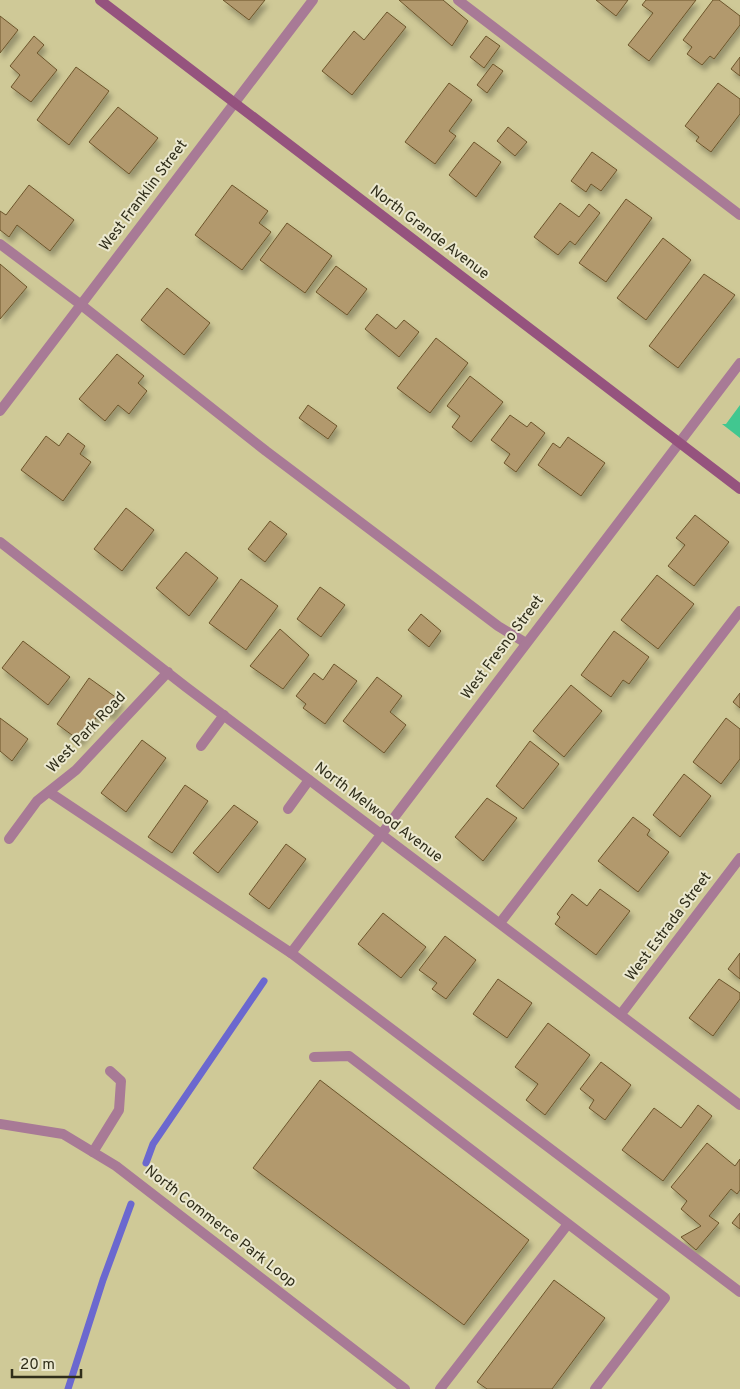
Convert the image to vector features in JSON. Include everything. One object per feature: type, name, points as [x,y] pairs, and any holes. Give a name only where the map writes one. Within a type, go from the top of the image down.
[{"type":"main road","name":"North Grande Avenue","points":[[100,0],[740,489]]},
{"type":"street","name":"West Franklin Street","points":[[0,411],[313,0]]},
{"type":"street","points":[[458,0],[740,215]]},
{"type":"street","points":[[0,244],[80,304],[266,451],[498,626],[526,643]]},
{"type":"street","name":"West Fresno Street","points":[[291,953],[740,363]]},
{"type":"street","name":"North Melwood Avenue","points":[[0,542],[309,780],[739,1101]]},
{"type":"street","points":[[500,923],[740,612]]},
{"type":"street","name":"West Park Road","points":[[9,839],[37,801],[76,770],[168,672]]},
{"type":"street","points":[[201,746],[224,715]]},
{"type":"street","points":[[288,809],[309,780]]},
{"type":"street","points":[[49,792],[291,953],[740,1292]]},
{"type":"street","name":"West Estrada Street","points":[[621,1014],[740,858]]},
{"type":"street","points":[[314,1057],[349,1056],[665,1298],[595,1389]]},
{"type":"street","points":[[92,1152],[119,1110],[120,1081],[110,1071]]},
{"type":"street","name":"North Commerce Park Loop","points":[[0,1124],[63,1134],[116,1166],[405,1389]]},
{"type":"street","points":[[440,1389],[568,1224]]},
{"type":"green space","points":[[740,405],[740,438],[722,424],[726,424]]},
{"type":"building","points":[[223,0],[265,0],[249,20]]},
{"type":"building","points":[[399,0],[443,0],[468,21],[452,46]]},
{"type":"building","points":[[596,0],[628,0],[616,16]]},
{"type":"building","points":[[646,0],[696,0],[649,61],[628,45],[653,13],[642,5]]},
{"type":"building","points":[[713,0],[719,0],[740,16],[740,25],[714,59],[710,56],[702,65],[687,54],[692,47],[683,40]]},
{"type":"building","points":[[387,12],[406,27],[352,95],[322,71],[354,31],[364,40]]},
{"type":"building","points":[[0,16],[18,30],[0,53]]},
{"type":"building","points":[[34,36],[44,45],[37,53],[57,70],[31,102],[11,87],[20,75],[10,66]]},
{"type":"building","points":[[486,36],[500,46],[484,68],[470,57]]},
{"type":"building","points":[[740,57],[740,76],[731,69]]},
{"type":"building","points":[[493,64],[503,71],[487,93],[477,85]]},
{"type":"building","points":[[76,67],[109,91],[69,145],[37,120]]},
{"type":"building","points":[[449,83],[472,100],[449,131],[456,136],[435,164],[405,142]]},
{"type":"building","points":[[718,83],[740,99],[740,114],[711,152],[696,141],[699,137],[685,126]]},
{"type":"building","points":[[118,107],[158,138],[129,174],[89,142]]},
{"type":"building","points":[[508,127],[527,142],[515,156],[497,141]]},
{"type":"building","points":[[474,142],[501,162],[476,197],[449,175]]},
{"type":"building","points":[[592,152],[617,170],[601,191],[591,184],[586,192],[571,181]]},
{"type":"building","points":[[29,185],[74,220],[50,251],[17,225],[9,237],[0,230],[0,211],[6,215]]},
{"type":"building","points":[[232,185],[268,211],[259,223],[271,232],[242,270],[195,235]]},
{"type":"building","points":[[626,199],[652,218],[606,282],[579,263]]},
{"type":"building","points":[[560,203],[579,217],[589,204],[600,213],[575,245],[570,241],[558,255],[534,237]]},
{"type":"building","points":[[287,223],[332,256],[305,293],[260,260]]},
{"type":"building","points":[[663,238],[691,260],[646,320],[617,298]]},
{"type":"building","points":[[0,264],[27,287],[0,319]]},
{"type":"building","points":[[336,266],[367,289],[347,315],[316,292]]},
{"type":"building","points":[[704,274],[735,295],[678,368],[649,346]]},
{"type":"building","points":[[167,288],[210,323],[184,355],[141,320]]},
{"type":"building","points":[[377,314],[396,329],[404,320],[419,332],[399,357],[365,329]]},
{"type":"building","points":[[436,338],[468,363],[430,413],[397,388]]},
{"type":"building","points":[[117,354],[144,376],[138,383],[147,391],[129,414],[118,405],[105,421],[79,399]]},
{"type":"building","points":[[470,376],[503,402],[471,442],[452,427],[460,416],[447,406]]},
{"type":"building","points":[[308,405],[337,426],[328,439],[299,418]]},
{"type":"building","points":[[510,415],[527,427],[531,422],[545,433],[516,472],[504,463],[510,454],[491,440]]},
{"type":"building","points":[[68,433],[85,446],[80,454],[91,462],[63,501],[21,470],[46,436],[59,446]]},
{"type":"building","points":[[568,437],[605,463],[581,496],[538,465],[553,443],[560,448]]},
{"type":"building","points":[[126,508],[154,530],[122,571],[94,549]]},
{"type":"building","points":[[695,515],[729,542],[694,586],[668,566],[685,545],[676,538]]},
{"type":"building","points":[[270,521],[287,534],[265,562],[248,549]]},
{"type":"building","points":[[186,552],[218,578],[189,616],[156,588]]},
{"type":"building","points":[[657,575],[694,604],[658,649],[621,620]]},
{"type":"building","points":[[241,579],[278,606],[246,650],[209,623]]},
{"type":"building","points":[[320,587],[345,605],[321,637],[297,619]]},
{"type":"building","points":[[421,614],[441,631],[429,647],[408,630]]},
{"type":"building","points":[[280,629],[309,655],[283,689],[250,666]]},
{"type":"building","points":[[614,631],[649,657],[629,684],[623,680],[611,697],[581,675]]},
{"type":"building","points":[[23,641],[70,677],[48,705],[2,668]]},
{"type":"building","points":[[334,664],[357,681],[325,724],[303,708],[306,704],[296,696],[314,673],[323,680]]},
{"type":"building","points":[[377,677],[402,696],[390,712],[406,725],[384,753],[343,721]]},
{"type":"building","points":[[89,678],[121,701],[111,715],[102,709],[80,741],[57,724]]},
{"type":"building","points":[[571,685],[602,711],[564,757],[533,731]]},
{"type":"building","points":[[740,693],[740,708],[733,702]]},
{"type":"building","points":[[0,718],[28,739],[12,761],[0,751]]},
{"type":"building","points":[[726,718],[740,729],[740,759],[721,784],[693,762]]},
{"type":"building","points":[[142,740],[166,758],[126,812],[101,793]]},
{"type":"building","points":[[530,741],[559,764],[523,809],[496,786]]},
{"type":"building","points":[[684,774],[711,796],[680,837],[653,815]]},
{"type":"building","points":[[185,785],[208,801],[172,853],[148,837]]},
{"type":"building","points":[[487,798],[517,818],[483,861],[455,837]]},
{"type":"building","points":[[234,805],[258,822],[218,873],[193,853]]},
{"type":"building","points":[[633,817],[650,830],[647,835],[669,852],[638,892],[598,861]]},
{"type":"building","points":[[286,844],[306,859],[269,909],[249,894]]},
{"type":"building","points":[[600,889],[630,911],[596,955],[555,924],[560,917],[557,914],[572,894],[587,906]]},
{"type":"building","points":[[383,913],[426,947],[401,978],[358,944]]},
{"type":"building","points":[[445,936],[476,960],[446,999],[432,989],[437,983],[419,970]]},
{"type":"building","points":[[740,953],[740,979],[728,969]]},
{"type":"building","points":[[498,979],[532,1003],[507,1038],[473,1014]]},
{"type":"building","points":[[719,979],[740,993],[740,999],[713,1036],[689,1018]]},
{"type":"building","points":[[548,1023],[590,1055],[545,1115],[526,1100],[538,1084],[515,1067]]},
{"type":"building","points":[[601,1062],[631,1085],[605,1120],[589,1108],[594,1100],[580,1089]]},
{"type":"building","points":[[320,1080],[529,1240],[464,1325],[253,1168]]},
{"type":"building","points":[[698,1105],[712,1116],[663,1181],[622,1150],[654,1108],[681,1128]]},
{"type":"building","points":[[707,1143],[735,1166],[740,1159],[740,1190],[737,1194],[731,1189],[709,1216],[719,1223],[696,1250],[681,1237],[701,1226],[681,1209],[687,1201],[671,1187]]},
{"type":"building","points":[[740,1213],[740,1229],[732,1223]]},
{"type":"building","points":[[554,1280],[605,1318],[552,1389],[487,1389],[477,1382]]},
{"type":"waterway","points":[[146,1163],[153,1144],[264,981]]},
{"type":"waterway","points":[[68,1389],[103,1280],[131,1204]]}]
